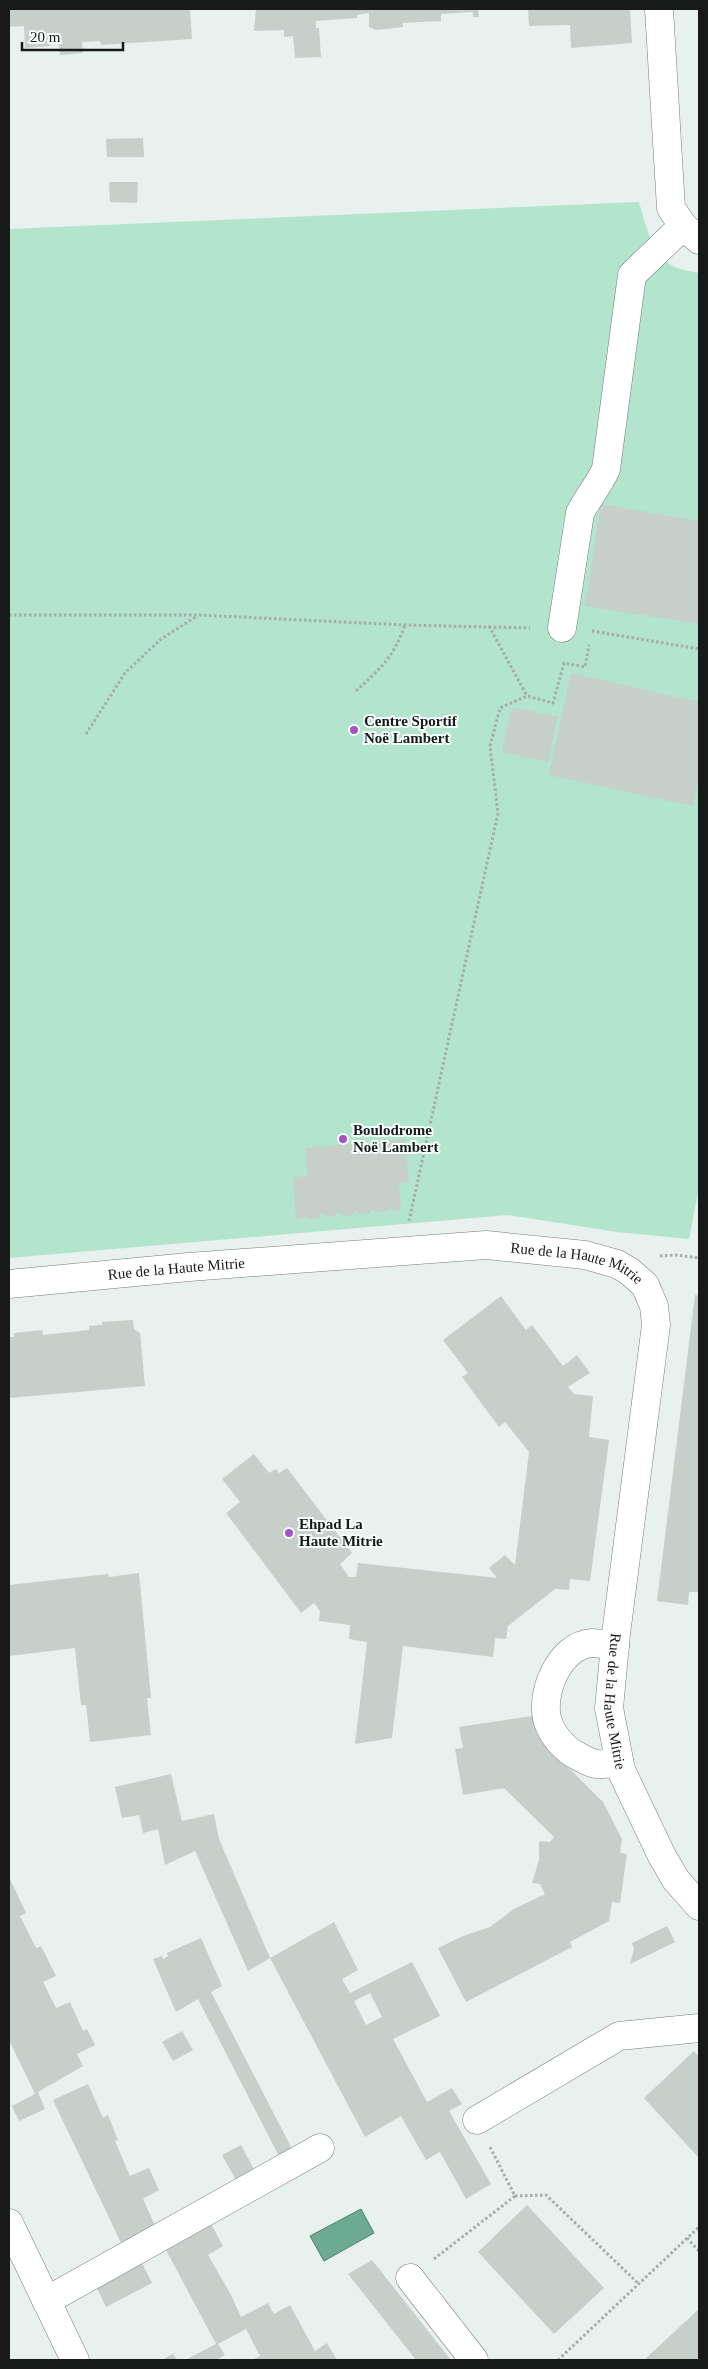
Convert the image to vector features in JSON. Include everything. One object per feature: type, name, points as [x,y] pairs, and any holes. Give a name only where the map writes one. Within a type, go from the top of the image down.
[{"type":"street","points":[[562,628],[580,513],[588,497],[600,483],[606,469],[632,275],[691,233],[671,208],[659,9]]},
{"type":"street","name":"Rue de la Haute Mitrie","points":[[9,1284],[189,1267],[486,1245],[585,1255],[617,1264],[630,1271],[645,1285],[650,1294],[654,1306],[656,1335],[615,1646],[609,1708],[619,1762],[662,1856],[676,1880],[699,1906]]},
{"type":"street","points":[[615,1646],[591,1643],[576,1648],[562,1660],[551,1680],[546,1703],[548,1722],[555,1735],[569,1752],[594,1764],[619,1762]]},
{"type":"street","points":[[477,2120],[619,2036],[699,2028]]},
{"type":"street","points":[[46,2301],[320,2148]]},
{"type":"street","points":[[9,2223],[75,2360]]},
{"type":"street","points":[[410,2278],[474,2360]]},
{"type":"path","points":[[9,615],[198,615],[405,625],[562,628],[592,631],[699,649]]},
{"type":"path","points":[[86,734],[125,673],[161,638],[198,615]]},
{"type":"path","points":[[356,692],[387,662],[399,643],[405,625]]},
{"type":"path","points":[[488,626],[527,696]]},
{"type":"path","points":[[413,1251],[409,1223],[498,813],[490,746],[500,708],[527,696],[553,703],[564,662],[585,667],[592,631]]},
{"type":"path","points":[[652,1256],[676,1255],[699,1258]]},
{"type":"path","points":[[477,2120],[514,2196]]},
{"type":"path","points":[[410,2278],[514,2196],[546,2195],[639,2284]]},
{"type":"path","points":[[558,2360],[699,2227]]},
{"type":"path","points":[[687,2238],[699,2251]]},
{"type":"shaded area","name":"Centre Sportif Noë Lambert","points":[[639,202],[650,237],[659,254],[665,261],[676,267],[699,273],[699,1188],[689,1239],[617,1232],[508,1215],[9,1258],[9,229]]},
{"type":"shaded area","points":[[361,2209],[374,2233],[324,2261],[310,2236]]},
{"type":"building","points":[[9,9],[190,9],[192,39],[101,45],[100,41],[82,42],[83,53],[60,55],[58,34],[50,35],[50,46],[25,48],[24,26],[9,27]]},
{"type":"building","points":[[256,9],[478,9],[479,17],[473,17],[473,12],[441,14],[441,21],[403,23],[403,27],[376,30],[369,27],[369,13],[357,15],[357,18],[316,21],[316,28],[319,28],[321,57],[295,58],[293,36],[284,37],[284,30],[254,31]]},
{"type":"building","points":[[528,9],[630,9],[632,43],[571,48],[570,25],[529,26]]},
{"type":"building","points":[[143,138],[144,157],[107,157],[106,139]]},
{"type":"building","points":[[109,182],[138,182],[137,203],[110,202]]},
{"type":"building","points":[[601,504],[699,521],[699,624],[585,606]]},
{"type":"building","points":[[571,673],[699,702],[699,777],[693,806],[549,775]]},
{"type":"building","points":[[512,707],[558,717],[548,762],[502,752]]},
{"type":"building","points":[[405,1139],[409,1182],[399,1183],[401,1210],[393,1211],[393,1208],[389,1209],[389,1211],[375,1213],[375,1210],[371,1210],[371,1213],[358,1214],[358,1211],[353,1212],[354,1215],[341,1216],[341,1213],[336,1213],[336,1216],[324,1217],[324,1214],[319,1215],[320,1218],[307,1219],[307,1216],[296,1220],[293,1177],[308,1176],[305,1148]]},
{"type":"building","points":[[695,1295],[699,1296],[699,1592],[689,1592],[688,1605],[657,1601]]},
{"type":"building","name":"Ehpad La Haute Mitrie","points":[[501,1296],[526,1330],[532,1325],[563,1366],[577,1355],[590,1373],[568,1387],[574,1394],[593,1396],[589,1437],[609,1440],[590,1581],[570,1579],[569,1590],[555,1589],[508,1626],[506,1639],[495,1638],[493,1657],[403,1646],[392,1738],[355,1744],[367,1642],[349,1639],[350,1625],[319,1621],[320,1611],[314,1603],[301,1613],[226,1513],[240,1502],[222,1479],[254,1454],[269,1473],[276,1469],[279,1473],[287,1468],[352,1553],[340,1564],[349,1577],[356,1577],[358,1563],[497,1578],[489,1568],[505,1555],[515,1565],[529,1452],[505,1422],[499,1427],[462,1377],[468,1373],[443,1340]]},
{"type":"building","points":[[133,1320],[134,1329],[140,1333],[145,1386],[9,1398],[9,1337],[14,1337],[14,1333],[42,1330],[43,1335],[89,1330],[89,1326],[102,1325],[102,1322]]},
{"type":"building","points":[[139,1573],[151,1698],[147,1698],[151,1735],[90,1742],[86,1705],[81,1705],[75,1648],[9,1656],[9,1585],[108,1574],[109,1577]]},
{"type":"building","points":[[532,1716],[538,1735],[551,1754],[570,1769],[603,1802],[622,1839],[620,1853],[627,1854],[620,1903],[612,1902],[609,1921],[570,1942],[572,1947],[466,2002],[438,1948],[463,1936],[490,1927],[514,1909],[545,1894],[540,1884],[532,1883],[539,1860],[539,1841],[550,1842],[554,1837],[504,1788],[463,1795],[455,1749],[463,1748],[459,1727]]},
{"type":"building","points":[[171,1774],[182,1821],[214,1814],[219,1839],[270,1958],[248,1971],[195,1851],[165,1865],[158,1829],[143,1833],[139,1815],[122,1818],[115,1787]]},
{"type":"building","points":[[9,1877],[26,1913],[20,1916],[36,1948],[41,1946],[56,1976],[43,1982],[56,2008],[70,2002],[83,2031],[87,2029],[95,2045],[77,2054],[83,2066],[38,2092],[45,2109],[19,2121],[12,2106],[35,2094],[9,2040]]},
{"type":"building","points":[[334,1922],[358,1970],[342,1979],[350,1993],[412,1962],[440,2016],[393,2039],[427,2102],[452,2088],[462,2104],[449,2111],[491,2184],[466,2199],[440,2152],[426,2160],[401,2116],[365,2137],[270,1958]],"holes":[[[370,1993],[382,2017],[366,2025],[354,2001]]]},
{"type":"building","points":[[667,1926],[675,1942],[630,1964],[634,1949],[632,1943]]},
{"type":"building","points":[[201,1938],[222,1986],[211,1992],[291,2147],[290,2155],[281,2160],[198,1999],[176,2012],[153,1959],[162,1956],[163,1959],[168,1956],[167,1953]]},
{"type":"building","points":[[182,2031],[193,2050],[173,2061],[162,2042]]},
{"type":"building","points":[[694,2051],[699,2057],[699,2158],[644,2098]]},
{"type":"building","points":[[88,2084],[103,2118],[108,2115],[118,2140],[115,2141],[130,2176],[149,2168],[159,2190],[143,2199],[157,2230],[123,2247],[53,2100]]},
{"type":"building","points":[[241,2145],[256,2173],[237,2182],[222,2155]]},
{"type":"building","points":[[527,2205],[604,2288],[554,2334],[478,2252]]},
{"type":"building","points":[[211,2224],[223,2246],[208,2255],[230,2293],[241,2317],[268,2303],[274,2314],[290,2305],[315,2351],[327,2343],[337,2360],[252,2360],[260,2356],[246,2329],[218,2344],[225,2355],[216,2360],[185,2360],[216,2344],[166,2250]]},
{"type":"building","points":[[372,2260],[451,2360],[416,2360],[348,2274]]},
{"type":"building","points":[[142,2263],[152,2283],[106,2307],[97,2288]]},
{"type":"building","points":[[699,2309],[699,2360],[644,2360]]},
{"type":"building","points":[[173,2354],[177,2360],[161,2360]]},
{"type":"place","name":"Centre Sportif Noë Lambert","points":[[354,730]]},
{"type":"place","name":"Boulodrome Noë Lambert","points":[[343,1139]]},
{"type":"place","name":"Ehpad La Haute Mitrie","points":[[289,1533]]}]
